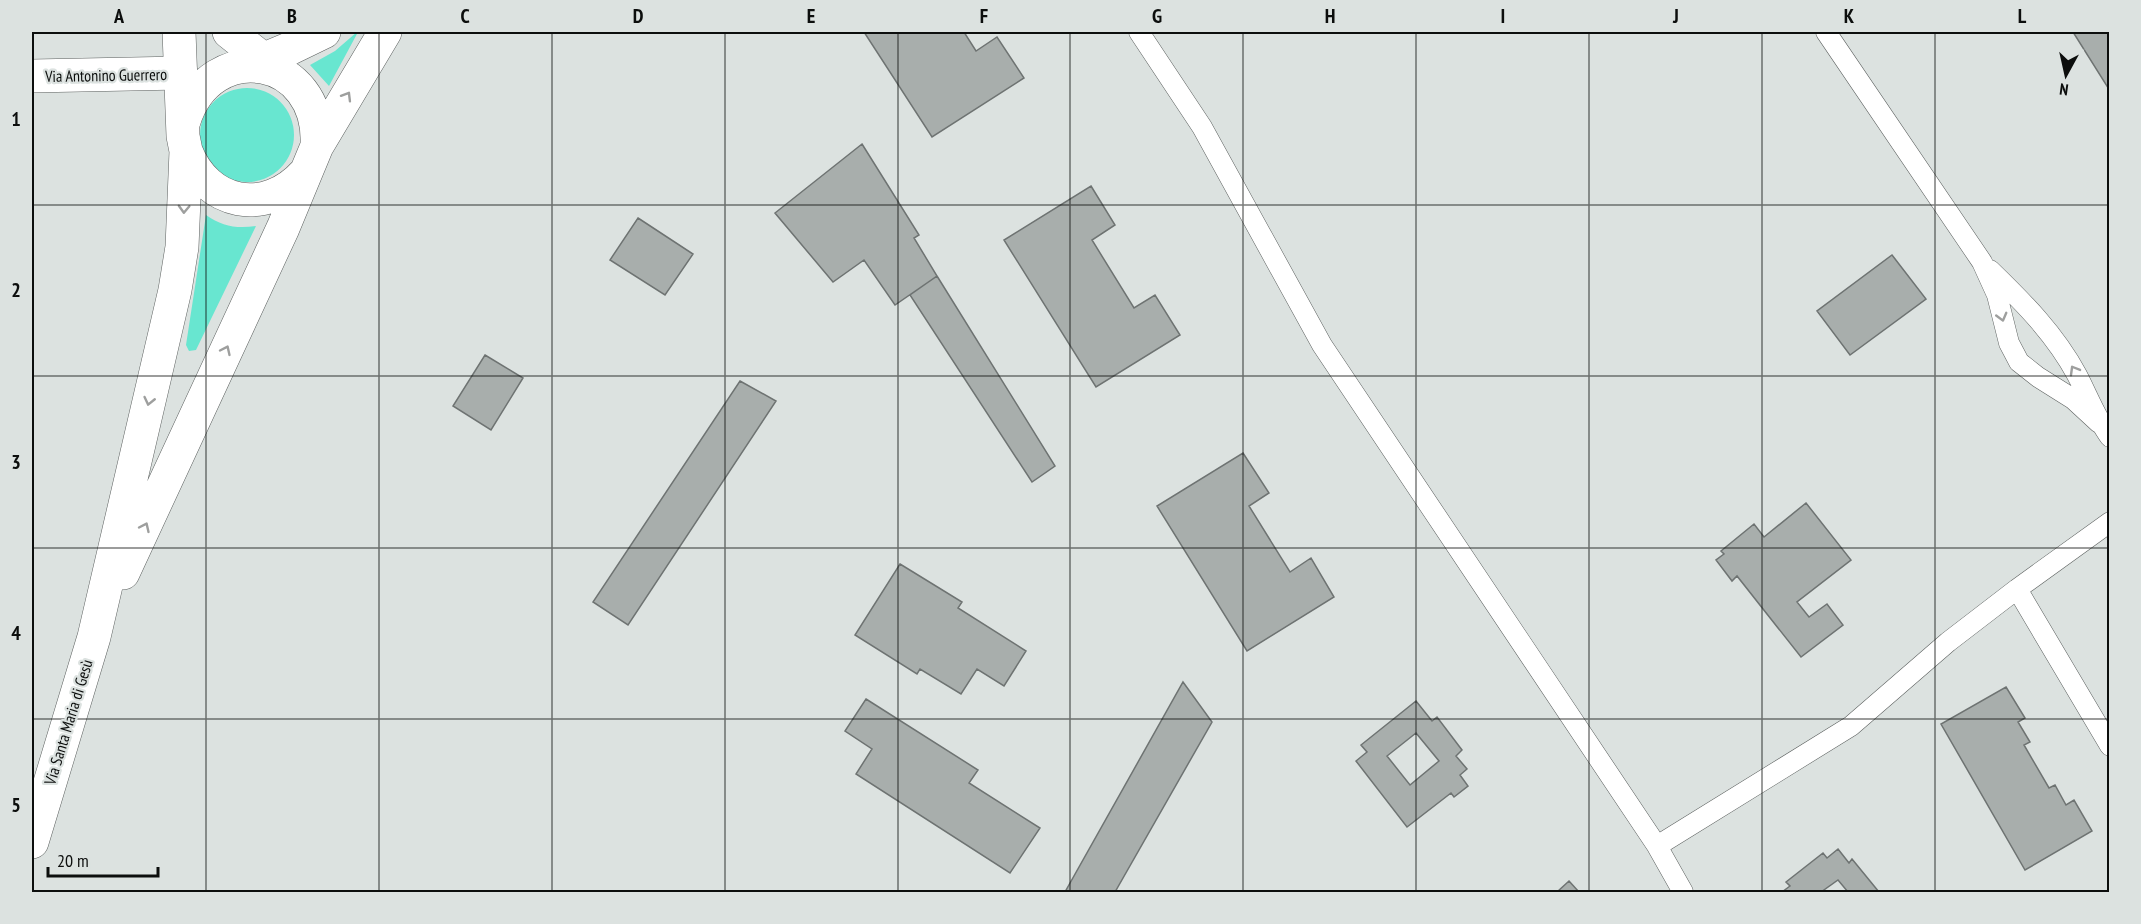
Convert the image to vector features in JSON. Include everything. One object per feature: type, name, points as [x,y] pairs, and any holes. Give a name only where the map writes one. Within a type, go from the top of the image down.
[{"type":"main road","points":[[179,32],[185,136],[195,171],[211,187],[238,199],[261,199],[282,192],[295,184],[385,32]]},
{"type":"main road","points":[[94,637],[283,228],[311,159],[318,128],[314,111],[306,95],[294,82],[263,66],[229,32]]},
{"type":"main road","points":[[94,637],[175,290],[182,247],[188,107],[206,83],[219,74],[232,68],[263,66],[324,32]]},
{"type":"main road","name":"Via Antonino Guerrero","points":[[32,76],[181,73]]},
{"type":"main road","name":"Via Santa Maria di Gesù","points":[[32,842],[94,637]]},
{"type":"lane","points":[[1139,32],[1202,127],[1322,345],[1657,846],[1683,892]]},
{"type":"lane","points":[[1826,32],[1982,262],[1997,295],[2009,343],[2019,362],[2073,399],[2104,430]]},
{"type":"lane","points":[[1982,262],[2032,311],[2055,339],[2104,430]]},
{"type":"lane","points":[[1657,846],[1851,726],[1948,642],[2109,522]]},
{"type":"lane","points":[[2017,589],[2109,746]]},
{"type":"green space","points":[[357,32],[329,86],[310,65],[335,51]]},
{"type":"green space","points":[[247,88],[265,91],[280,102],[291,117],[294,135],[291,153],[280,168],[265,179],[247,182],[229,179],[214,168],[203,153],[200,135],[203,117],[214,102],[229,91]]},
{"type":"green space","points":[[206,215],[230,226],[256,226],[196,350],[189,351],[186,345]]},
{"type":"building","points":[[864,32],[964,32],[976,51],[997,37],[1024,78],[932,137]]},
{"type":"building","points":[[2073,32],[2110,32],[2110,91]]},
{"type":"building","points":[[862,144],[919,235],[914,238],[937,276],[895,305],[864,260],[833,282],[775,213]]},
{"type":"building","points":[[1091,186],[1115,225],[1092,240],[1134,308],[1155,295],[1180,335],[1096,387],[1004,240]]},
{"type":"building","points":[[638,218],[693,254],[665,295],[610,260]]},
{"type":"building","points":[[1892,255],[1926,299],[1850,355],[1817,311]]},
{"type":"building","points":[[937,276],[1055,466],[1032,482],[910,295]]},
{"type":"building","points":[[485,355],[523,378],[491,430],[453,406]]},
{"type":"building","points":[[740,381],[776,401],[628,625],[593,602]]},
{"type":"building","points":[[1243,453],[1269,493],[1249,506],[1290,572],[1311,558],[1334,597],[1247,651],[1157,506]]},
{"type":"building","points":[[1806,503],[1851,560],[1797,602],[1809,617],[1827,604],[1843,625],[1801,657],[1737,576],[1732,581],[1716,560],[1724,554],[1721,551],[1754,524],[1764,537]]},
{"type":"building","points":[[900,564],[962,602],[958,608],[1026,651],[1004,686],[977,669],[961,694],[920,669],[917,674],[855,635]]},
{"type":"building","points":[[1183,682],[1212,722],[1115,892],[1065,892]]},
{"type":"building","points":[[2006,687],[2025,718],[2018,722],[2030,742],[2024,745],[2049,788],[2055,785],[2066,805],[2074,800],[2092,831],[2025,870],[1941,724]]},
{"type":"building","points":[[866,699],[978,770],[969,783],[1040,828],[1010,873],[856,774],[872,749],[845,731]]},
{"type":"building","points":[[1416,701],[1432,721],[1437,717],[1462,750],[1456,756],[1467,769],[1460,775],[1468,786],[1454,797],[1451,793],[1407,827],[1356,761],[1367,752],[1361,745]],"holes":[[[1416,733],[1439,761],[1410,785],[1387,756]]]},
{"type":"building","points":[[1838,849],[1849,863],[1852,859],[1879,892],[1848,892],[1838,880],[1821,892],[1782,892],[1790,886],[1786,882],[1823,853],[1827,858]]},
{"type":"building","points":[[1569,881],[1579,892],[1557,892]]}]
